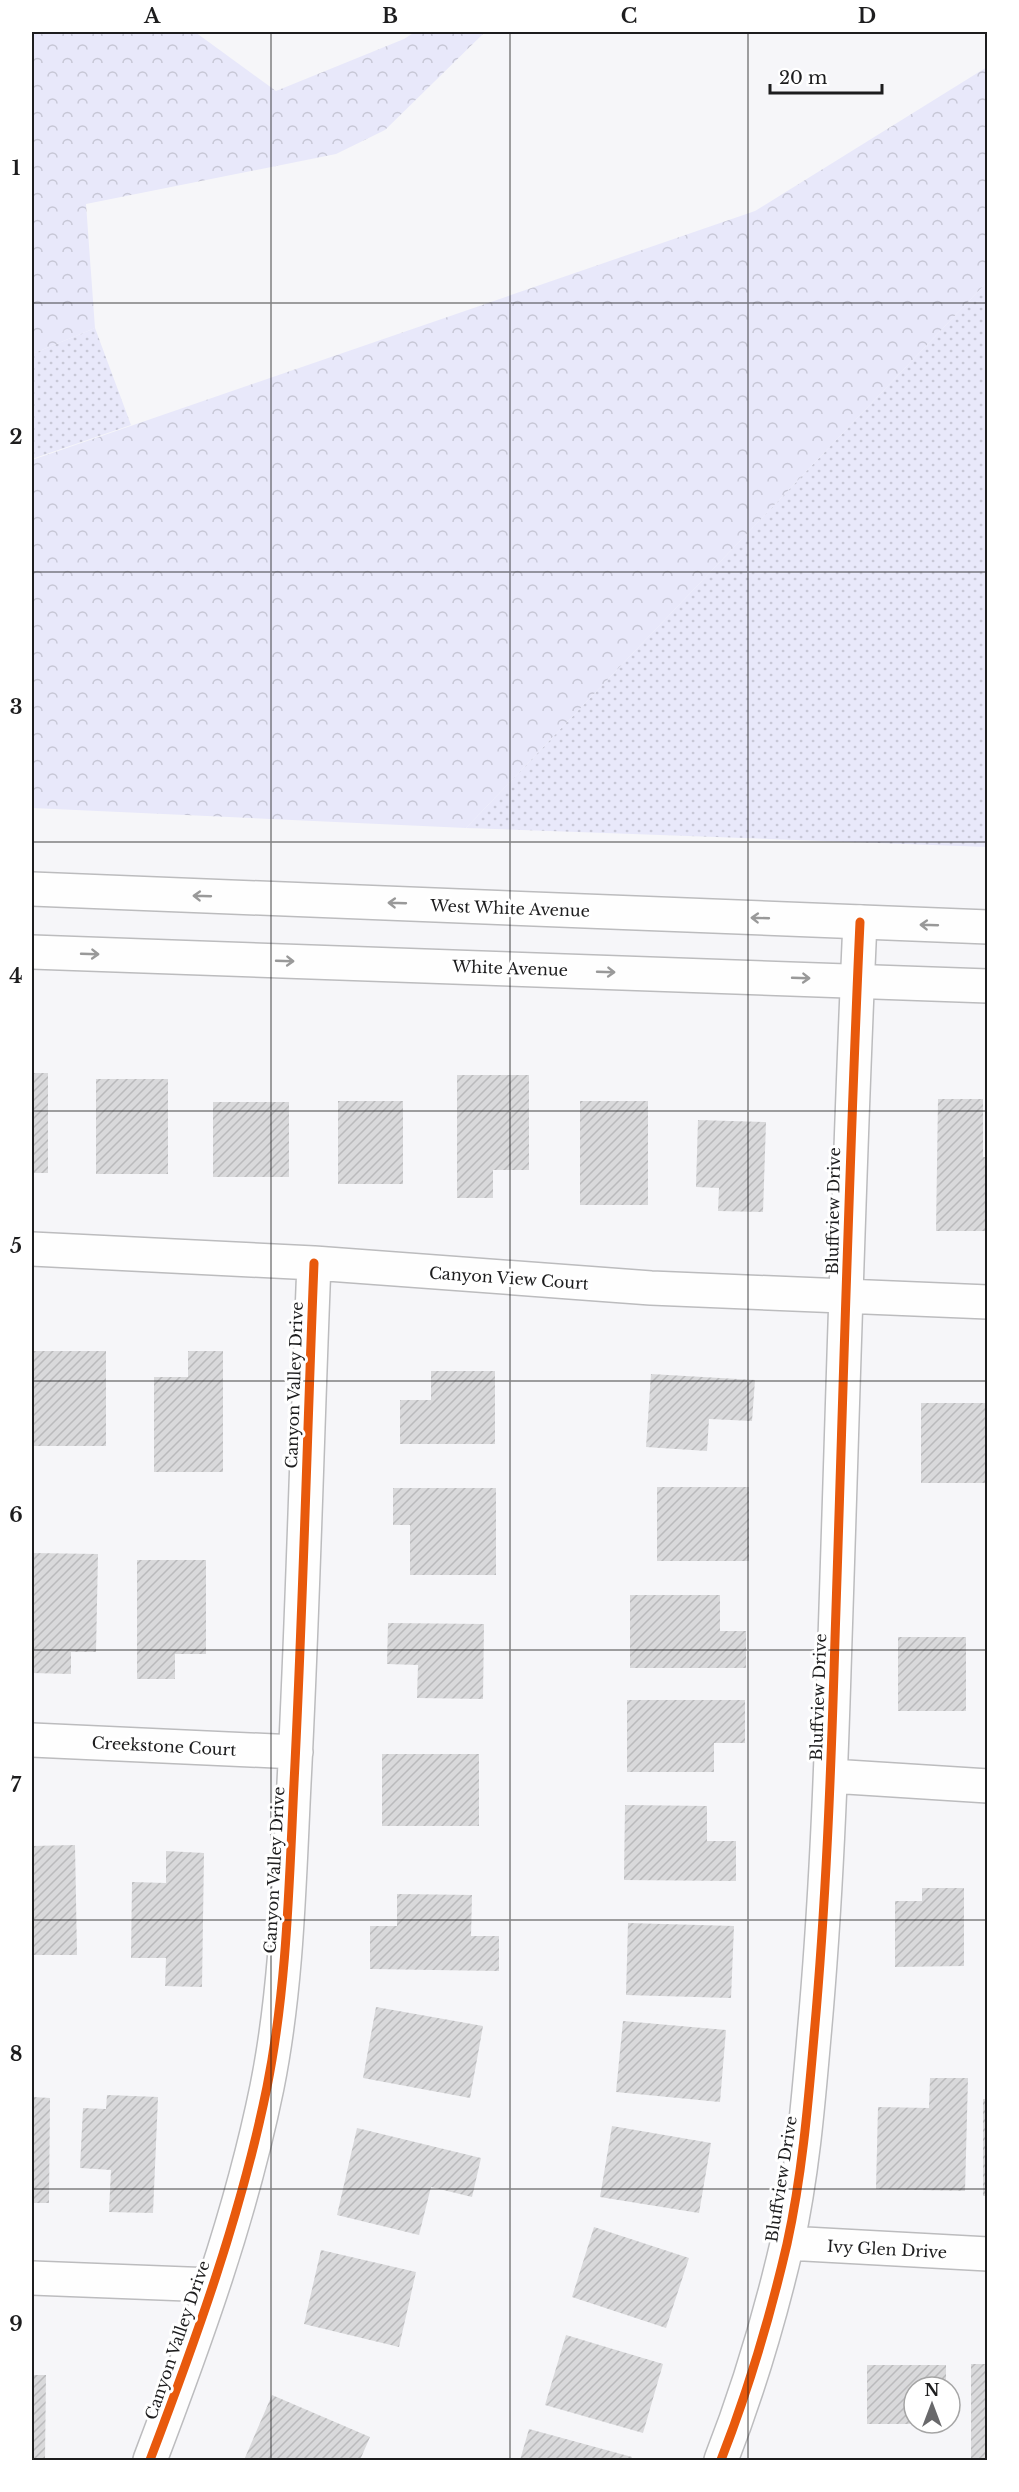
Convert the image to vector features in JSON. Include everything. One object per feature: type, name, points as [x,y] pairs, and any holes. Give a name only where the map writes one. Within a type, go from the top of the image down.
[{"type":"street","name":"West White Avenue","points":[[32,889],[987,927]]},
{"type":"street","name":"Bluffview Drive","points":[[721,2460],[762,2337],[787,2243],[799,2176],[825,1916],[847,1295],[850,1133],[860,922]]},
{"type":"street","name":"White Avenue","points":[[32,952],[987,986]]},
{"type":"street","name":"Canyon View Court","points":[[32,1249],[314,1263],[651,1288],[987,1302]]},
{"type":"street","name":"Canyon Valley Drive","points":[[150,2460],[187,2364],[249,2161],[267,2085],[279,2003],[287,1927],[296,1752],[314,1263]]},
{"type":"street","name":"Creekstone Court","points":[[32,1740],[296,1752]]},
{"type":"street","points":[[831,1776],[987,1786]]},
{"type":"street","name":"Ivy Glen Drive","points":[[787,2243],[987,2254]]},
{"type":"street","points":[[32,2278],[213,2285]]},
{"type":"green space","points":[[32,32],[195,32],[276,91],[404,39],[415,32],[485,32],[385,130],[336,154],[86,204],[95,328],[32,354]]},
{"type":"green space","points":[[987,67],[987,282],[466,828],[32,808],[32,460],[755,211]]},
{"type":"green space","points":[[987,282],[987,847],[466,828]]},
{"type":"green space","points":[[95,328],[131,425],[32,459],[32,354]]},
{"type":"building","points":[[32,1073],[48,1073],[48,1173],[32,1173]]},
{"type":"building","points":[[457,1075],[529,1075],[529,1170],[493,1170],[493,1198],[457,1198]]},
{"type":"building","points":[[96,1079],[168,1079],[168,1174],[96,1174]]},
{"type":"building","points":[[938,1099],[983,1099],[983,1157],[988,1157],[988,1231],[936,1231]]},
{"type":"building","points":[[338,1101],[403,1101],[403,1184],[338,1184]]},
{"type":"building","points":[[580,1101],[648,1101],[648,1205],[580,1205]]},
{"type":"building","points":[[213,1102],[289,1102],[289,1177],[213,1177]]},
{"type":"building","points":[[698,1120],[766,1122],[763,1212],[718,1211],[719,1188],[696,1187]]},
{"type":"building","points":[[34,1351],[106,1351],[106,1446],[34,1446]]},
{"type":"building","points":[[188,1351],[223,1351],[223,1472],[154,1472],[154,1377],[188,1377]]},
{"type":"building","points":[[431,1371],[495,1371],[495,1444],[400,1444],[400,1400],[431,1400]]},
{"type":"building","points":[[651,1374],[755,1380],[752,1421],[709,1419],[707,1451],[646,1447]]},
{"type":"building","points":[[921,1403],[988,1403],[988,1483],[921,1483]]},
{"type":"building","points":[[657,1487],[749,1487],[749,1561],[657,1561]]},
{"type":"building","points":[[393,1488],[496,1488],[496,1575],[410,1575],[410,1525],[393,1525]]},
{"type":"building","points":[[32,1553],[98,1554],[96,1652],[71,1652],[71,1674],[32,1673]]},
{"type":"building","points":[[137,1560],[206,1560],[206,1654],[175,1654],[175,1679],[137,1679]]},
{"type":"building","points":[[630,1595],[720,1595],[720,1631],[746,1631],[746,1668],[630,1668]]},
{"type":"building","points":[[388,1623],[484,1624],[483,1699],[417,1698],[418,1665],[387,1664]]},
{"type":"building","points":[[898,1637],[966,1637],[966,1711],[898,1711]]},
{"type":"building","points":[[627,1700],[745,1700],[745,1743],[714,1743],[714,1772],[627,1772]]},
{"type":"building","points":[[382,1754],[479,1754],[479,1826],[382,1826]]},
{"type":"building","points":[[625,1805],[707,1806],[707,1841],[736,1841],[736,1881],[624,1880]]},
{"type":"building","points":[[75,1845],[77,1955],[32,1955],[32,1846]]},
{"type":"building","points":[[166,1851],[204,1853],[202,1987],[165,1986],[166,1958],[131,1958],[132,1882],[166,1883]]},
{"type":"building","points":[[922,1888],[964,1888],[964,1966],[895,1967],[895,1901],[922,1901]]},
{"type":"building","points":[[397,1894],[472,1895],[471,1936],[499,1936],[499,1971],[370,1969],[370,1926],[397,1926]]},
{"type":"building","points":[[628,1923],[734,1926],[731,1998],[626,1995]]},
{"type":"building","points":[[376,2007],[483,2026],[470,2098],[363,2078]]},
{"type":"building","points":[[623,2021],[726,2030],[720,2102],[616,2092]]},
{"type":"building","points":[[930,2078],[968,2078],[965,2191],[876,2189],[878,2107],[929,2108]]},
{"type":"building","points":[[107,2095],[158,2097],[153,2213],[109,2212],[111,2170],[80,2168],[83,2108],[106,2109]]},
{"type":"building","points":[[32,2097],[50,2098],[49,2203],[32,2203]]},
{"type":"building","points":[[983,2099],[988,2099],[988,2196],[983,2196]]},
{"type":"building","points":[[612,2126],[711,2143],[699,2213],[600,2197]]},
{"type":"building","points":[[357,2128],[481,2158],[472,2197],[431,2187],[419,2235],[337,2215]]},
{"type":"building","points":[[594,2227],[689,2258],[666,2328],[572,2297]]},
{"type":"building","points":[[321,2250],[416,2272],[399,2347],[304,2324]]},
{"type":"building","points":[[566,2335],[663,2364],[643,2433],[545,2405]]},
{"type":"building","points":[[971,2364],[988,2364],[988,2460],[971,2460]]},
{"type":"building","points":[[867,2365],[946,2365],[946,2375],[902,2375],[902,2424],[867,2424]]},
{"type":"building","points":[[32,2375],[46,2375],[45,2460],[32,2460]]},
{"type":"building","points":[[272,2395],[370,2437],[360,2460],[244,2460]]},
{"type":"building","points":[[529,2429],[632,2457],[631,2460],[520,2460]]},
{"type":"cycle path","points":[[721,2460],[758,2354],[787,2244],[801,2166],[812,2062],[830,1788],[860,922]]},
{"type":"cycle path","points":[[150,2460],[184,2369],[231,2229],[256,2135],[274,2049],[289,1897],[314,1263]]}]
